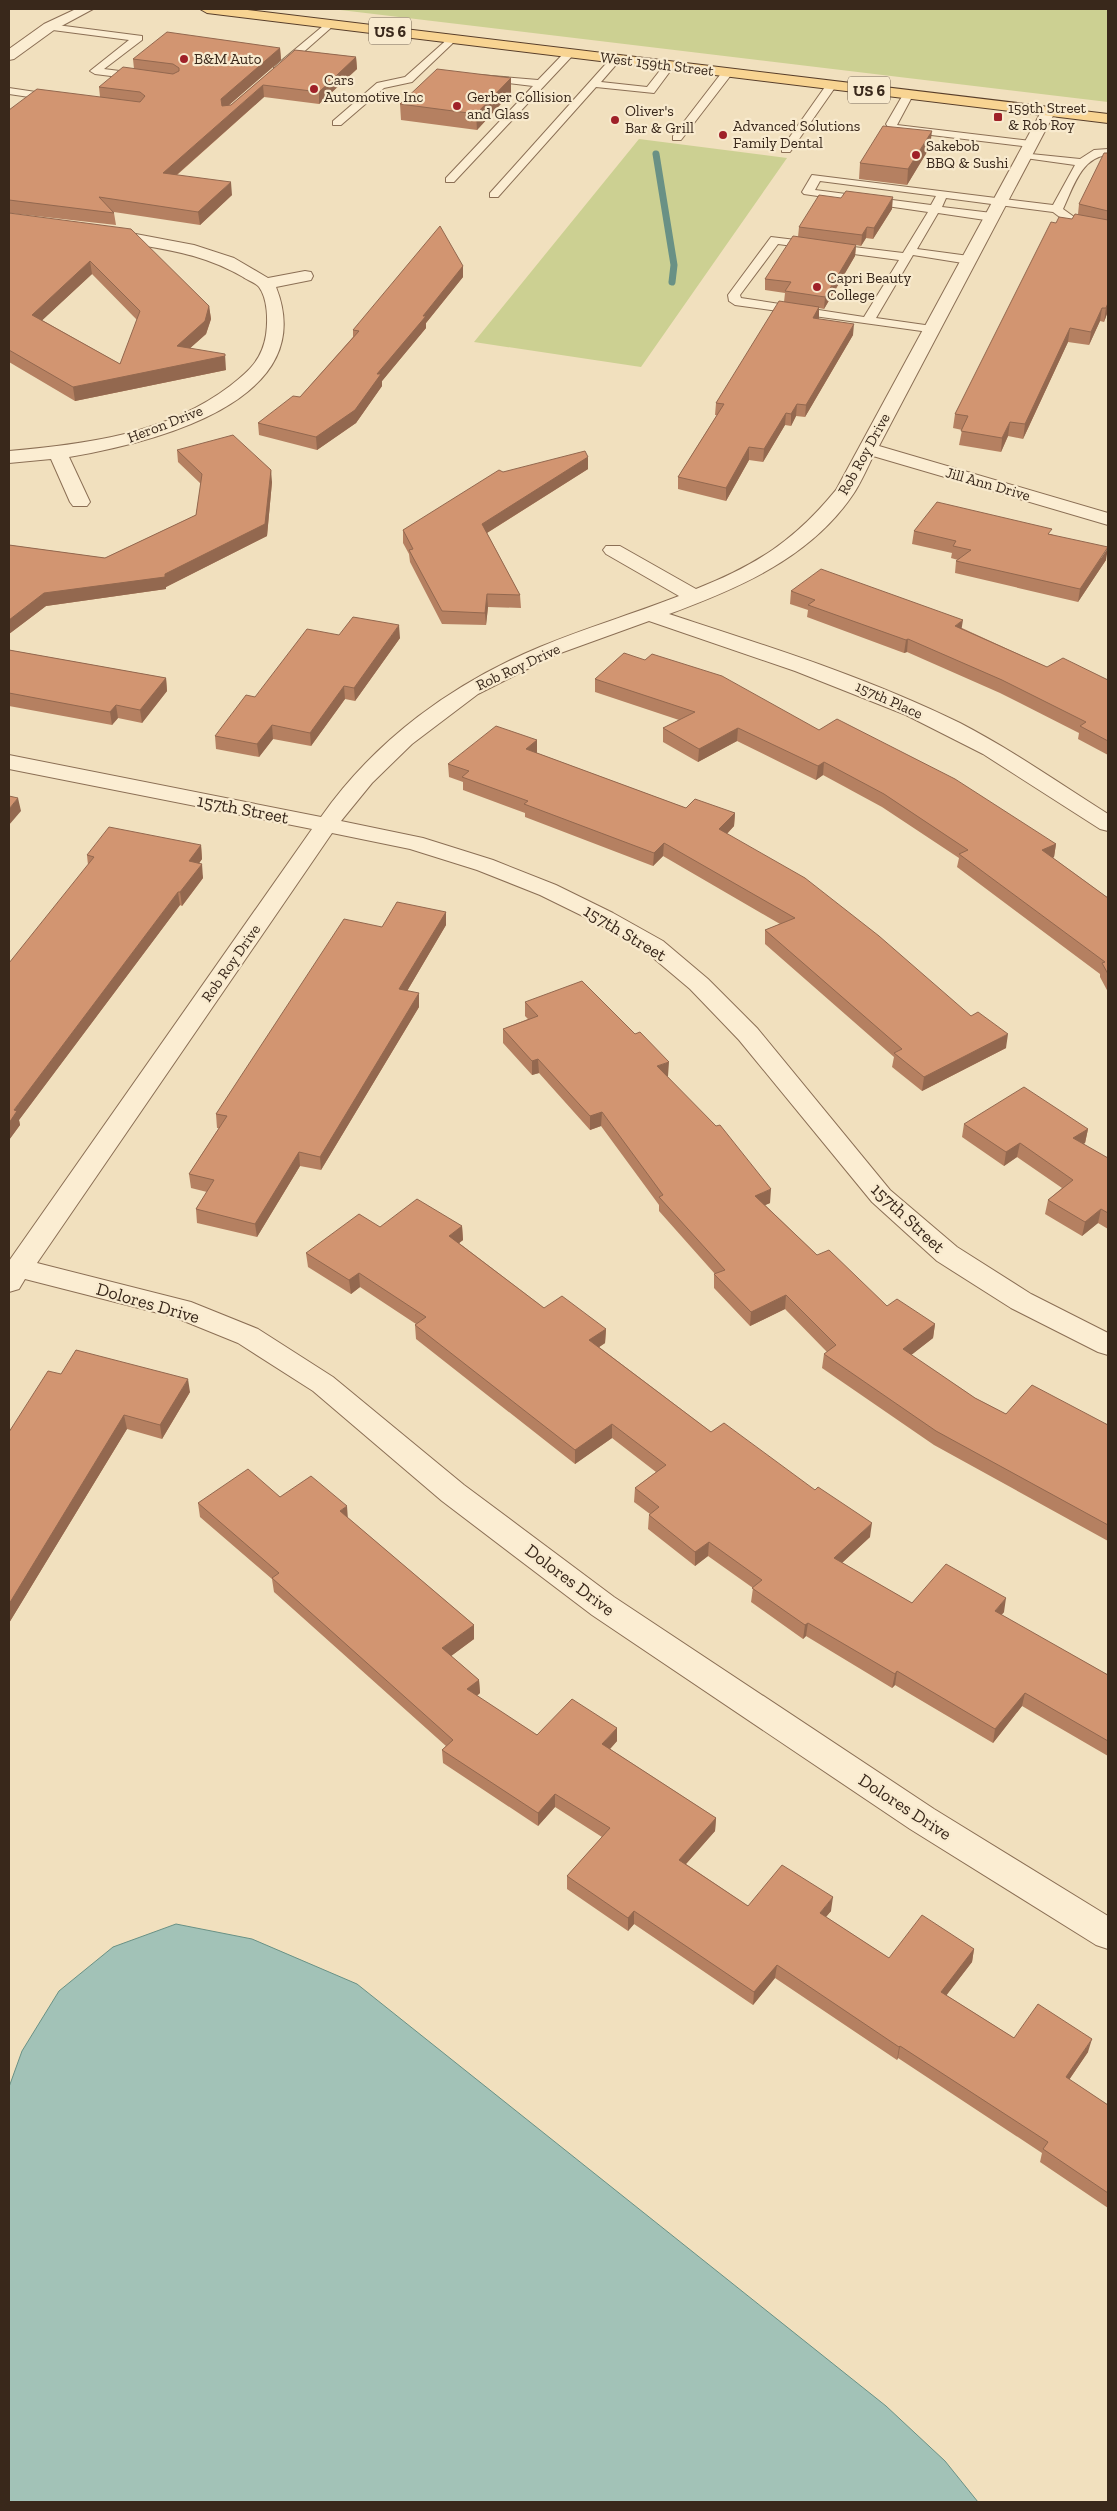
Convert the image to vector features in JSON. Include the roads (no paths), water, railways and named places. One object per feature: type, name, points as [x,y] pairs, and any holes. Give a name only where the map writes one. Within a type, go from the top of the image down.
[{"type":"main road","name":"West 159th Street","points":[[207,9],[1108,119]]},
{"type":"street","points":[[48,27],[54,9]]},
{"type":"street","points":[[9,56],[48,27],[86,9]]},
{"type":"street","name":"Rob Roy Drive","points":[[14,1275],[344,800],[390,749],[451,701],[487,679],[523,662],[697,598],[759,568],[800,540],[825,516],[845,492],[1048,112]]},
{"type":"street","points":[[92,231],[188,248],[228,262],[266,284],[305,276]]},
{"type":"street","name":"Heron Drive","points":[[9,457],[58,453],[112,444],[153,432],[212,406],[238,389],[266,361],[273,340],[276,313],[266,284]]},
{"type":"street","name":"Jill Ann Drive","points":[[868,449],[1108,519]]},
{"type":"street","points":[[58,453],[80,502]]},
{"type":"street","points":[[613,550],[697,598]]},
{"type":"street","name":"157th Place","points":[[652,615],[841,678],[952,728],[1108,824]]},
{"type":"street","name":"157th Street","points":[[9,762],[415,843],[485,865],[548,890],[605,918],[654,946],[699,984],[748,1034],[881,1196],[947,1254],[1021,1301],[1108,1345]]},
{"type":"street","name":"Dolores Drive","points":[[14,1275],[181,1309],[248,1336],[323,1384],[454,1493],[603,1606],[922,1819],[1108,1934]]},
{"type":"lane","points":[[270,76],[329,24]]},
{"type":"lane","points":[[48,27],[138,38],[95,71],[157,78]]},
{"type":"lane","points":[[337,123],[380,85],[408,80],[451,39]]},
{"type":"lane","points":[[450,180],[570,53]]},
{"type":"lane","points":[[494,195],[616,59]]},
{"type":"lane","points":[[594,84],[650,91],[669,66]]},
{"type":"lane","points":[[677,138],[727,73]]},
{"type":"lane","points":[[468,75],[541,84]]},
{"type":"lane","points":[[786,150],[831,86]]},
{"type":"lane","points":[[9,91],[65,99]]},
{"type":"lane","points":[[908,95],[891,124],[894,128],[1028,149],[1081,162]]},
{"type":"lane","points":[[1057,209],[1081,162],[1101,151],[1108,152]]},
{"type":"lane","points":[[996,209],[943,193],[816,177],[808,192],[935,209],[996,209],[1057,209]]},
{"type":"lane","points":[[868,321],[943,193]]},
{"type":"lane","points":[[1057,209],[1062,217],[1082,226],[1108,229]]},
{"type":"lane","points":[[932,330],[735,301],[734,295],[775,240],[969,260]]},
{"type":"water","points":[[176,1924],[252,1939],[357,1984],[886,2406],[945,2461],[978,2502],[9,2502],[9,2087],[22,2051],[59,1991],[113,1947]]},
{"type":"waterway","points":[[656,154],[674,265],[672,282]]},
{"type":"place","name":"B&M Auto","points":[[184,59]]},
{"type":"place","name":"Cars Automotive Inc","points":[[314,89]]},
{"type":"place","name":"Gerber Collision and Glass","points":[[457,106]]},
{"type":"place","name":"159th Street & Rob Roy","points":[[998,117]]},
{"type":"place","name":"Oliver's Bar & Grill","points":[[615,120]]},
{"type":"place","name":"Advanced Solutions Family Dental","points":[[723,135]]},
{"type":"place","name":"Sakebob BBQ & Sushi","points":[[916,155]]},
{"type":"place","name":"Capri Beauty College","points":[[817,287]]}]
